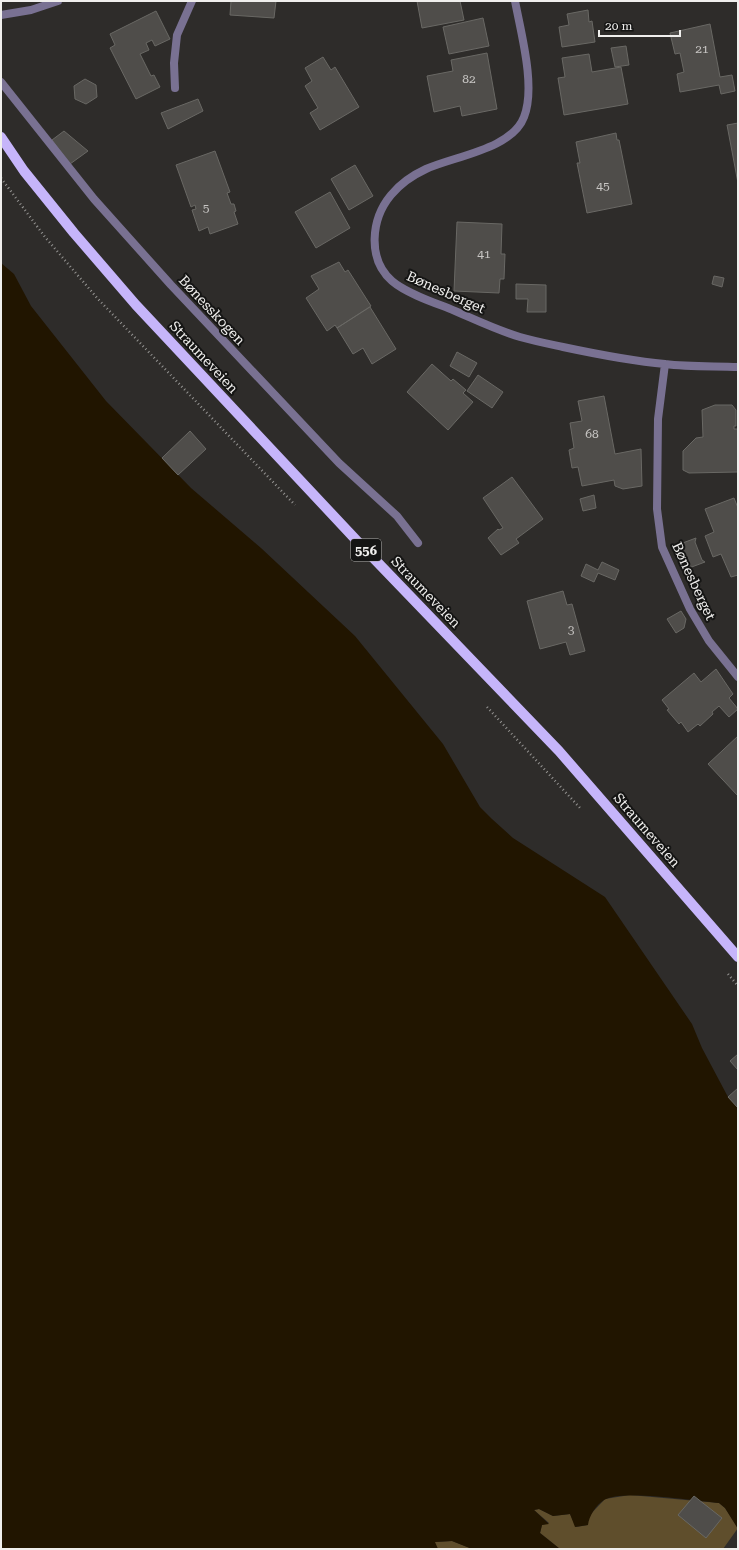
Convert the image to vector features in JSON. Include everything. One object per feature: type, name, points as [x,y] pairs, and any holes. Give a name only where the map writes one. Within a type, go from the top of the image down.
[{"type":"main road","name":"Straumeveien","points":[[1,137],[44,196],[136,305],[364,548],[559,751],[738,957]]},
{"type":"street","points":[[1,15],[31,10],[58,1]]},
{"type":"street","points":[[176,88],[174,63],[176,35],[192,1]]},
{"type":"street","name":"Bønesberget","points":[[515,1],[525,52],[529,94],[524,117],[515,132],[496,144],[426,169],[401,184],[382,206],[374,237],[375,251],[378,262],[393,282],[418,295],[520,337],[596,354],[665,364],[738,367]]},
{"type":"street","name":"Bønesskogen","points":[[1,82],[94,199],[171,284],[339,463],[396,516],[418,543]]},
{"type":"street","name":"Bønesberget","points":[[665,364],[658,419],[657,509],[662,547],[690,609],[709,641],[738,677]]},
{"type":"path","points":[[1,178],[45,237],[98,299],[300,511]]},
{"type":"path","points":[[486,706],[586,814]]},
{"type":"path","points":[[723,969],[738,986]]},
{"type":"shaded area","points":[[1,263],[14,274],[31,306],[106,401],[191,488],[261,548],[355,636],[443,744],[480,807],[513,838],[605,897],[692,1024],[702,1048],[728,1097],[738,1105],[738,1529],[725,1508],[719,1503],[659,1497],[626,1496],[613,1497],[604,1500],[591,1514],[588,1525],[575,1527],[570,1514],[553,1516],[539,1509],[534,1510],[549,1524],[542,1525],[540,1533],[560,1549],[472,1549],[452,1541],[435,1542],[438,1549],[1,1549]]},
{"type":"shaded area","points":[[630,1495],[719,1503],[725,1508],[738,1528],[723,1549],[560,1549],[540,1533],[542,1525],[549,1523],[534,1510],[539,1509],[553,1516],[570,1514],[576,1527],[588,1525],[588,1517],[605,1499]]},
{"type":"shaded area","points":[[452,1541],[472,1549],[438,1549],[434,1542]]},
{"type":"building","points":[[231,1],[276,1],[274,18],[230,15]]},
{"type":"building","points":[[417,1],[460,1],[464,20],[422,28]]},
{"type":"building","points":[[588,10],[589,22],[592,21],[595,42],[562,47],[559,27],[569,25],[567,14]]},
{"type":"building","points":[[156,11],[170,39],[155,46],[152,40],[146,43],[149,50],[140,54],[151,76],[154,75],[160,87],[136,99],[110,48],[115,45],[110,34]]},
{"type":"building","points":[[483,18],[489,46],[449,54],[443,27]]},
{"type":"building","points":[[710,24],[720,77],[732,75],[735,91],[721,94],[719,85],[680,92],[677,74],[684,72],[680,53],[675,54],[670,33]]},
{"type":"building","points":[[626,46],[629,65],[615,67],[611,48]]},
{"type":"building","points":[[487,53],[497,109],[462,116],[460,106],[434,112],[427,76],[453,71],[451,60]]},
{"type":"building","points":[[589,54],[592,72],[621,67],[628,104],[564,115],[558,78],[565,77],[562,58]]},
{"type":"building","points":[[323,57],[331,70],[335,67],[359,107],[320,130],[310,113],[318,108],[305,86],[312,81],[305,68]]},
{"type":"building","points":[[85,79],[96,85],[97,97],[86,104],[75,99],[74,86]]},
{"type":"building","points":[[198,99],[203,111],[168,129],[161,113]]},
{"type":"building","points":[[738,123],[738,183],[727,125]]},
{"type":"building","points":[[64,131],[88,151],[70,164],[52,140]]},
{"type":"building","points":[[616,133],[617,140],[619,140],[632,204],[587,213],[577,163],[580,163],[576,142]]},
{"type":"building","points":[[215,151],[230,192],[227,193],[231,204],[234,204],[236,211],[234,212],[238,224],[210,234],[208,227],[199,231],[192,210],[196,209],[195,205],[191,207],[176,165]]},
{"type":"building","points":[[355,165],[373,196],[349,210],[331,179]]},
{"type":"building","points":[[330,192],[350,228],[316,248],[295,212]]},
{"type":"building","points":[[457,222],[502,224],[501,254],[505,254],[504,279],[500,279],[499,293],[454,291]]},
{"type":"building","points":[[339,262],[345,272],[348,270],[371,306],[337,328],[335,325],[327,331],[306,298],[319,289],[311,276]]},
{"type":"building","points":[[714,276],[724,278],[722,287],[712,284]]},
{"type":"building","points":[[516,284],[546,285],[546,312],[527,312],[528,299],[516,299]]},
{"type":"building","points":[[370,307],[396,349],[372,364],[363,348],[353,354],[337,328]]},
{"type":"building","points":[[457,352],[477,363],[469,377],[450,366]]},
{"type":"building","points":[[432,364],[451,381],[453,379],[466,390],[463,393],[473,402],[448,430],[407,392]]},
{"type":"building","points":[[478,375],[503,392],[492,408],[467,391]]},
{"type":"building","points":[[604,396],[615,454],[641,449],[642,486],[623,489],[615,486],[614,480],[582,486],[578,467],[572,468],[569,450],[574,448],[570,423],[582,421],[578,401]]},
{"type":"building","points":[[715,405],[732,405],[736,410],[736,426],[734,426],[734,429],[738,429],[738,472],[689,473],[683,470],[683,451],[696,438],[703,437],[702,410]]},
{"type":"building","points":[[190,431],[206,449],[178,475],[162,458]]},
{"type":"building","points":[[512,477],[543,519],[516,539],[519,543],[501,555],[488,538],[498,529],[503,528],[483,498]]},
{"type":"building","points":[[594,495],[596,508],[583,511],[580,499]]},
{"type":"building","points":[[734,498],[738,508],[738,575],[731,577],[721,554],[713,557],[705,536],[714,532],[705,509]]},
{"type":"building","points":[[696,538],[695,542],[702,560],[705,562],[689,568],[680,544]]},
{"type":"building","points":[[602,562],[619,570],[615,580],[598,573],[594,582],[581,576],[586,564],[598,570]]},
{"type":"building","points":[[563,591],[567,605],[572,604],[585,651],[570,655],[566,642],[540,649],[527,601]]},
{"type":"building","points":[[681,611],[686,619],[684,628],[676,633],[667,619]]},
{"type":"building","points":[[716,669],[733,694],[729,698],[738,709],[729,717],[719,706],[700,726],[698,724],[688,732],[681,722],[679,724],[667,710],[669,709],[662,700],[694,673],[701,682]]},
{"type":"building","points":[[738,736],[738,796],[708,764]]},
{"type":"building","points":[[738,1054],[738,1070],[730,1061]]},
{"type":"building","points":[[738,1088],[738,1108],[728,1097]]},
{"type":"building","points":[[694,1496],[722,1518],[706,1538],[678,1515]]}]
